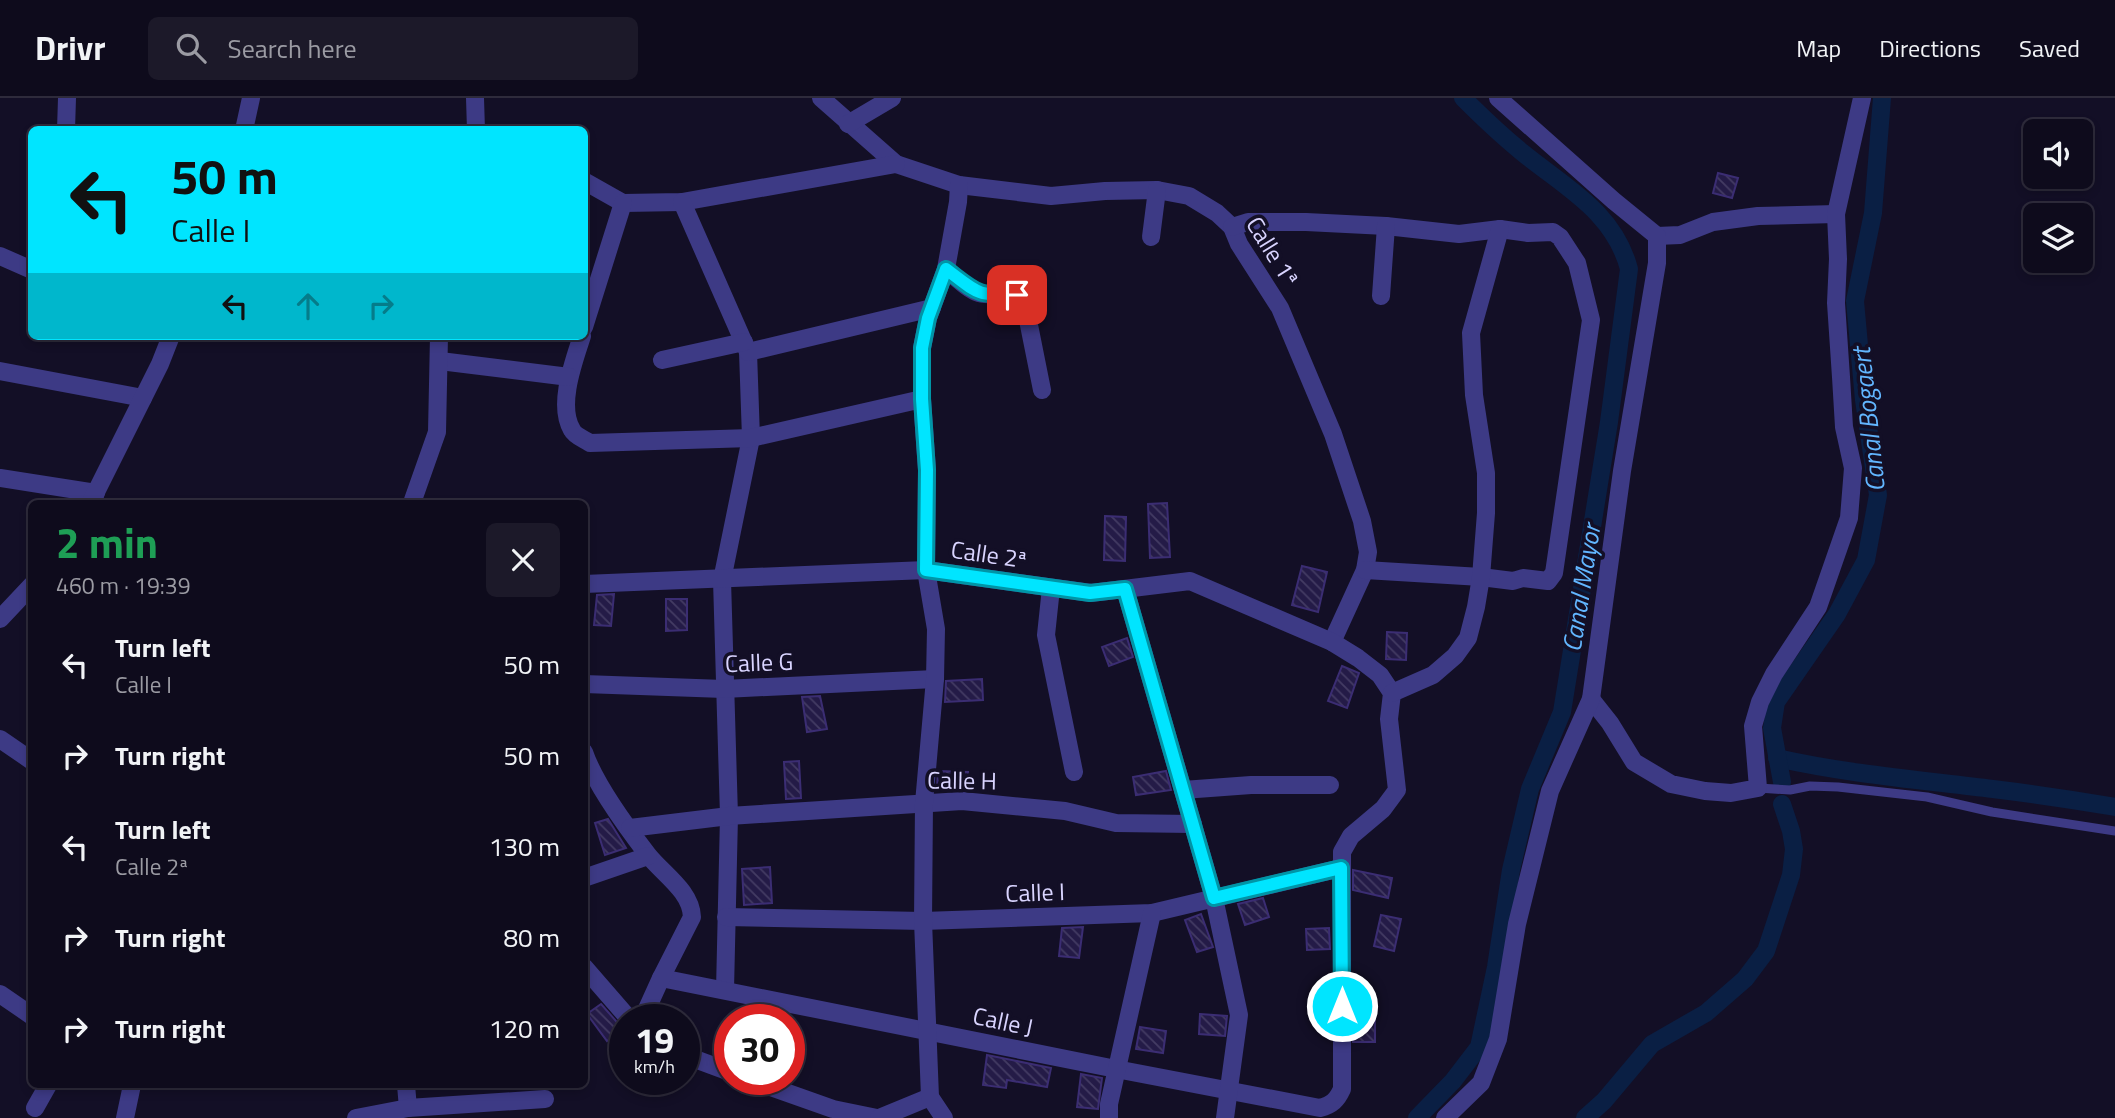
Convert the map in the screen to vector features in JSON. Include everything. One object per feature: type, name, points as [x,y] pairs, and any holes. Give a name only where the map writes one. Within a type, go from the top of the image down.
[{"type":"street","points":[[66,126],[67,98]]},
{"type":"street","points":[[245,126],[251,98]]},
{"type":"street","points":[[475,98],[481,126]]},
{"type":"street","name":"Calle 1ª","points":[[821,98],[896,164],[959,185],[1051,196],[1157,190],[1189,196],[1232,227],[1239,244],[1280,308],[1333,434],[1362,522],[1368,552],[1365,570],[1332,642]]},
{"type":"street","points":[[848,124],[892,98]]},
{"type":"street","points":[[1499,98],[1657,236],[1680,235],[1713,222],[1758,216],[1836,214]]},
{"type":"street","points":[[1591,699],[1610,723],[1634,762],[1671,784],[1731,793],[1758,788],[1753,726],[1760,702],[1774,674],[1818,607],[1849,518],[1853,468],[1844,427],[1837,328],[1836,214],[1862,98]]},
{"type":"street","points":[[588,183],[623,203],[682,202],[896,164]]},
{"type":"street","points":[[944,1118],[930,1097],[923,920],[924,803],[935,679],[936,629],[926,570],[927,470],[922,348],[946,269],[959,185]]},
{"type":"street","points":[[1151,237],[1157,190]]},
{"type":"street","points":[[682,202],[746,347],[751,438],[722,580],[729,816],[725,990]]},
{"type":"street","points":[[588,314],[623,203]]},
{"type":"street","points":[[1232,227],[1248,222],[1270,221],[1386,226],[1459,234],[1500,229],[1528,233],[1553,232],[1560,237],[1577,262],[1591,320],[1553,573],[1548,581],[1523,578],[1513,581],[1365,570]]},
{"type":"street","points":[[1381,296],[1386,226]]},
{"type":"street","points":[[1341,868],[1342,852],[1350,836],[1383,809],[1397,790],[1389,719],[1392,693],[1433,675],[1455,656],[1468,638],[1481,577],[1486,513],[1486,473],[1474,395],[1471,332],[1500,229]]},
{"type":"street","points":[[1445,1118],[1481,1083],[1498,1039],[1517,924],[1550,791],[1591,699],[1622,471],[1657,263],[1657,236]]},
{"type":"street","points":[[0,256],[28,268]]},
{"type":"street","points":[[946,269],[975,292],[1017,295],[1024,300],[1042,390]]},
{"type":"street","points":[[662,360],[746,347],[932,308]]},
{"type":"street","points":[[0,478],[93,498],[169,340]]},
{"type":"street","points":[[414,500],[437,432],[439,340]]},
{"type":"street","points":[[581,340],[569,377],[566,415],[573,432],[590,443],[751,438],[922,399]]},
{"type":"street","points":[[440,361],[569,377]]},
{"type":"street","points":[[0,370],[143,398]]},
{"type":"street","name":"Calle 2ª","points":[[588,584],[926,570],[1090,593],[1190,581],[1332,642],[1380,675],[1392,693]]},
{"type":"street","points":[[1051,588],[1045,635],[1074,772]]},
{"type":"street","points":[[1125,589],[1214,898],[1239,1015],[1225,1118]]},
{"type":"street","points":[[0,619],[28,596]]},
{"type":"street","name":"Calle G","points":[[588,684],[724,689],[935,679]]},
{"type":"street","points":[[0,739],[28,758]]},
{"type":"street","points":[[588,771],[648,856],[686,897],[692,911],[692,917],[649,1004]]},
{"type":"street","points":[[1183,790],[1251,785],[1330,785]]},
{"type":"street","name":"Calle H","points":[[630,828],[729,816],[962,801],[1065,811],[1116,823],[1193,824]]},
{"type":"street","points":[[588,877],[648,856]]},
{"type":"street","name":"Calle I","points":[[726,917],[923,920],[1152,913],[1341,868]]},
{"type":"street","name":"Calle J","points":[[661,978],[1320,1108],[1334,1102],[1342,1089],[1341,868]]},
{"type":"street","points":[[1109,1118],[1116,1069],[1152,913]]},
{"type":"street","points":[[588,972],[616,1004]]},
{"type":"street","points":[[0,994],[28,1013]]},
{"type":"street","points":[[35,1108],[46,1088]]},
{"type":"street","points":[[125,1118],[131,1088]]},
{"type":"street","points":[[406,1088],[408,1108]]},
{"type":"street","points":[[792,1095],[833,1110],[878,1118],[930,1097]]},
{"type":"street","points":[[356,1118],[408,1108],[545,1099]]},
{"type":"lane","points":[[1758,788],[1790,790],[1810,786],[1838,787],[1927,797],[1992,812],[2115,831]]},
{"type":"building","points":[[1718,173],[1738,178],[1732,198],[1713,193]]},
{"type":"building","points":[[1167,503],[1170,557],[1150,558],[1148,504]]},
{"type":"building","points":[[1105,516],[1126,517],[1125,561],[1104,560]]},
{"type":"building","points":[[1302,566],[1327,572],[1318,612],[1292,605]]},
{"type":"building","points":[[614,594],[611,626],[594,625],[597,595]]},
{"type":"building","points":[[666,599],[687,599],[687,630],[666,631]]},
{"type":"building","points":[[1387,632],[1407,633],[1406,660],[1386,659]]},
{"type":"building","points":[[1127,638],[1133,657],[1109,666],[1102,647]]},
{"type":"building","points":[[1342,666],[1359,673],[1347,708],[1328,701]]},
{"type":"building","points":[[982,679],[983,700],[945,702],[946,681]]},
{"type":"building","points":[[820,696],[827,729],[807,732],[802,697]]},
{"type":"building","points":[[799,761],[801,798],[786,799],[784,762]]},
{"type":"building","points":[[938,771],[968,772],[967,789],[937,788]]},
{"type":"building","points":[[1166,771],[1171,790],[1136,795],[1133,777]]},
{"type":"building","points":[[608,819],[626,848],[605,855],[595,823]]},
{"type":"building","points":[[770,867],[772,903],[744,905],[742,869]]},
{"type":"building","points":[[1353,870],[1392,878],[1388,898],[1353,890]]},
{"type":"building","points":[[1263,898],[1269,917],[1245,925],[1238,904]]},
{"type":"building","points":[[1201,914],[1213,947],[1197,952],[1185,920]]},
{"type":"building","points":[[1381,915],[1401,919],[1394,951],[1374,946]]},
{"type":"building","points":[[1083,927],[1079,958],[1059,956],[1062,928]]},
{"type":"building","points":[[1329,928],[1330,949],[1307,950],[1306,929]]},
{"type":"building","points":[[601,1004],[609,1013],[609,1040],[607,1041],[588,1015]]},
{"type":"building","points":[[1200,1014],[1227,1016],[1225,1036],[1199,1034]]},
{"type":"building","points":[[1353,1019],[1375,1019],[1375,1042],[1353,1042]]},
{"type":"building","points":[[1140,1027],[1166,1031],[1163,1053],[1136,1049]]},
{"type":"building","points":[[987,1055],[1051,1068],[1047,1087],[1007,1080],[1006,1088],[983,1085]]},
{"type":"building","points":[[1081,1074],[1102,1078],[1098,1109],[1077,1107]]},
{"type":"waterway","name":"Canal Mayor","points":[[1417,1118],[1453,1081],[1479,1047],[1496,967],[1511,870],[1530,789],[1562,712],[1609,422],[1629,269],[1622,249],[1600,216],[1507,140],[1463,98]]},
{"type":"waterway","name":"Canal Bogaert","points":[[1782,782],[1772,728],[1776,702],[1837,614],[1866,560],[1878,495],[1864,400],[1855,301],[1873,213],[1882,98]]},
{"type":"waterway","points":[[1777,758],[1858,772],[2115,807]]},
{"type":"waterway","points":[[1585,1118],[1604,1101],[1652,1044],[1706,1013],[1745,979],[1766,951],[1791,875],[1794,849],[1782,804]]},
{"type":"route","points":[[1017,295],[975,292],[946,269],[928,318],[922,348],[927,470],[926,570],[1090,593],[1125,589],[1214,898],[1341,868],[1342,1006]]}]
